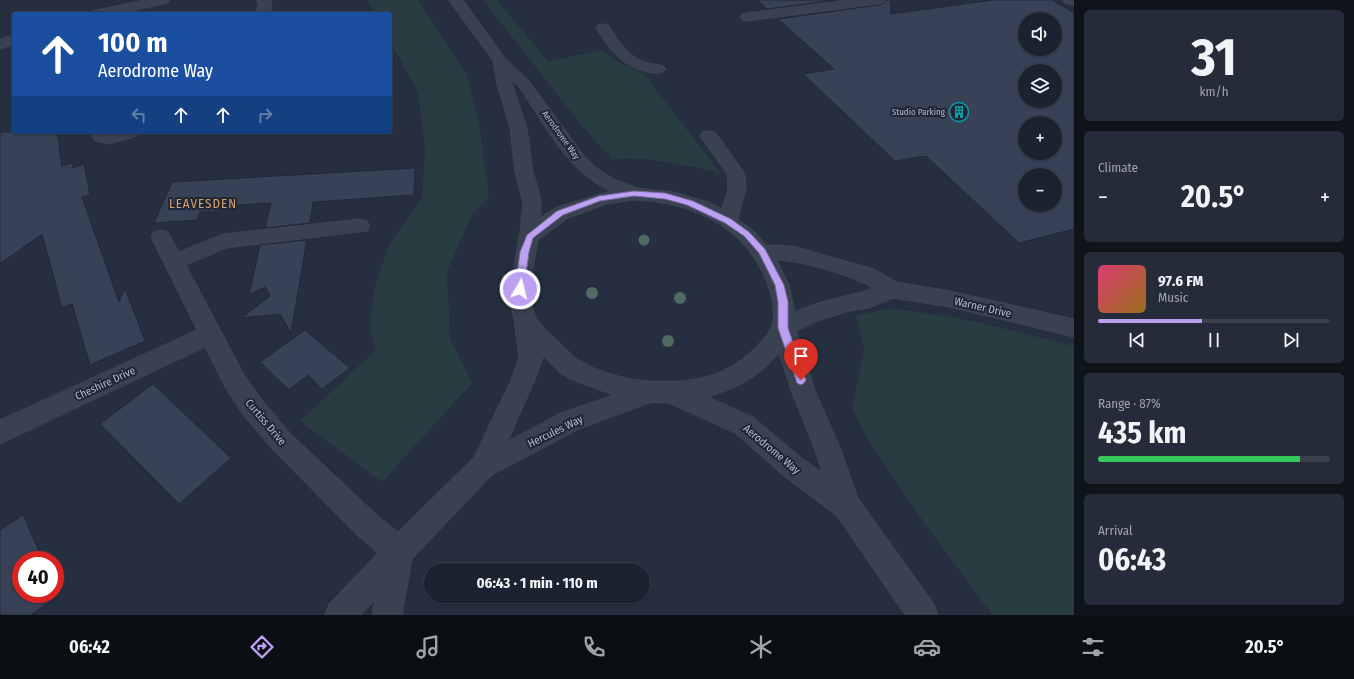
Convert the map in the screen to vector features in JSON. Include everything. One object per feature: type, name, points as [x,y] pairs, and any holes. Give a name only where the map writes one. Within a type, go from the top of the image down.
[{"type":"street","points":[[107,12],[163,0]]},
{"type":"street","points":[[263,12],[265,5],[264,0]]},
{"type":"street","name":"Aerodrome Way","points":[[456,0],[500,61],[525,85],[578,160],[592,173],[608,183],[634,193]]},
{"type":"street","points":[[747,17],[878,0]]},
{"type":"street","points":[[1070,0],[1074,2]]},
{"type":"street","points":[[603,28],[617,51],[624,58],[644,68],[658,69]]},
{"type":"street","points":[[0,45],[12,40]]},
{"type":"street","name":"Aerodrome Way","points":[[500,61],[501,74],[518,123],[524,173],[532,202],[530,237],[524,252],[520,289],[524,318]]},
{"type":"street","points":[[100,134],[101,137],[110,139],[125,134]]},
{"type":"street","points":[[709,136],[736,174],[737,189],[728,221]]},
{"type":"street","points":[[530,237],[560,213],[599,199],[634,193],[665,196],[690,203],[728,221],[746,234],[762,252],[780,285],[783,302],[783,328]]},
{"type":"street","points":[[174,262],[223,242],[360,226]]},
{"type":"street","name":"Curtiss Drive","points":[[161,237],[234,380],[253,408],[282,442],[368,526],[399,552]]},
{"type":"street","name":"Warner Drive","points":[[762,252],[792,253],[867,276],[891,289],[950,299],[1074,328]]},
{"type":"street","points":[[524,318],[546,344],[570,366],[602,381],[661,392],[712,387],[743,372],[767,353],[783,328],[811,314],[849,303],[869,300],[891,289]]},
{"type":"street","name":"Hercules Way","points":[[340,615],[483,466],[522,382],[531,358],[524,318]]},
{"type":"street","name":"Aerodrome Way","points":[[783,328],[804,393],[826,445],[847,506],[923,615]]},
{"type":"street","name":"Cheshire Drive","points":[[0,432],[210,334]]},
{"type":"street","name":"Aerodrome Way","points":[[661,392],[744,425],[794,468],[847,506]]},
{"type":"street","name":"Hercules Way","points":[[483,466],[570,421],[661,392]]},
{"type":"street","points":[[388,615],[399,552]]},
{"type":"green space","points":[[367,0],[418,0],[466,73],[480,129],[489,198],[473,213],[447,271],[450,338],[472,383],[382,482],[300,421],[376,350],[371,333],[371,313],[375,287],[389,245],[422,197],[425,150],[418,92],[392,45],[392,12],[374,12]]},
{"type":"green space","points":[[483,0],[497,0],[548,61],[602,50],[617,61],[644,74],[722,175],[702,168],[660,161],[641,159],[612,159],[582,126]]},
{"type":"green space","points":[[888,309],[935,314],[1074,346],[1074,615],[992,615],[916,511],[869,442],[852,408],[864,350],[856,315]]},
{"type":"building","points":[[757,0],[836,0],[767,9]]},
{"type":"building","name":"Studio Parking","points":[[886,0],[890,0],[891,14],[993,0],[1052,0],[1074,13],[1074,229],[1019,243],[926,156],[895,161],[803,74],[834,69],[778,19],[883,4]]},
{"type":"building","points":[[0,132],[12,132],[12,134],[57,134],[62,166],[72,163],[73,168],[84,164],[90,195],[82,197],[119,302],[125,288],[145,341],[90,365],[72,304],[62,308],[42,234],[0,264]]},
{"type":"building","points":[[415,168],[414,195],[313,202],[310,223],[265,228],[271,203],[221,206],[220,211],[200,212],[197,220],[154,223],[172,182]]},
{"type":"building","points":[[307,240],[291,333],[280,314],[241,318],[270,296],[265,287],[249,295],[260,245]]},
{"type":"building","points":[[305,330],[350,368],[322,389],[308,375],[289,390],[260,362]]},
{"type":"building","points":[[153,384],[231,458],[179,504],[100,424]]},
{"type":"building","points":[[23,515],[39,551],[12,551],[12,603],[48,603],[31,615],[0,615],[0,530]]},
{"type":"place","name":"Studio Parking","points":[[959,112]]},
{"type":"district","name":"LEAVESDEN","points":[[203,203]]},
{"type":"route","points":[[520,289],[524,252],[530,237],[560,213],[599,199],[634,193],[665,196],[690,203],[713,212],[728,221],[746,234],[762,252],[780,285],[783,302],[783,328],[801,380]]}]
